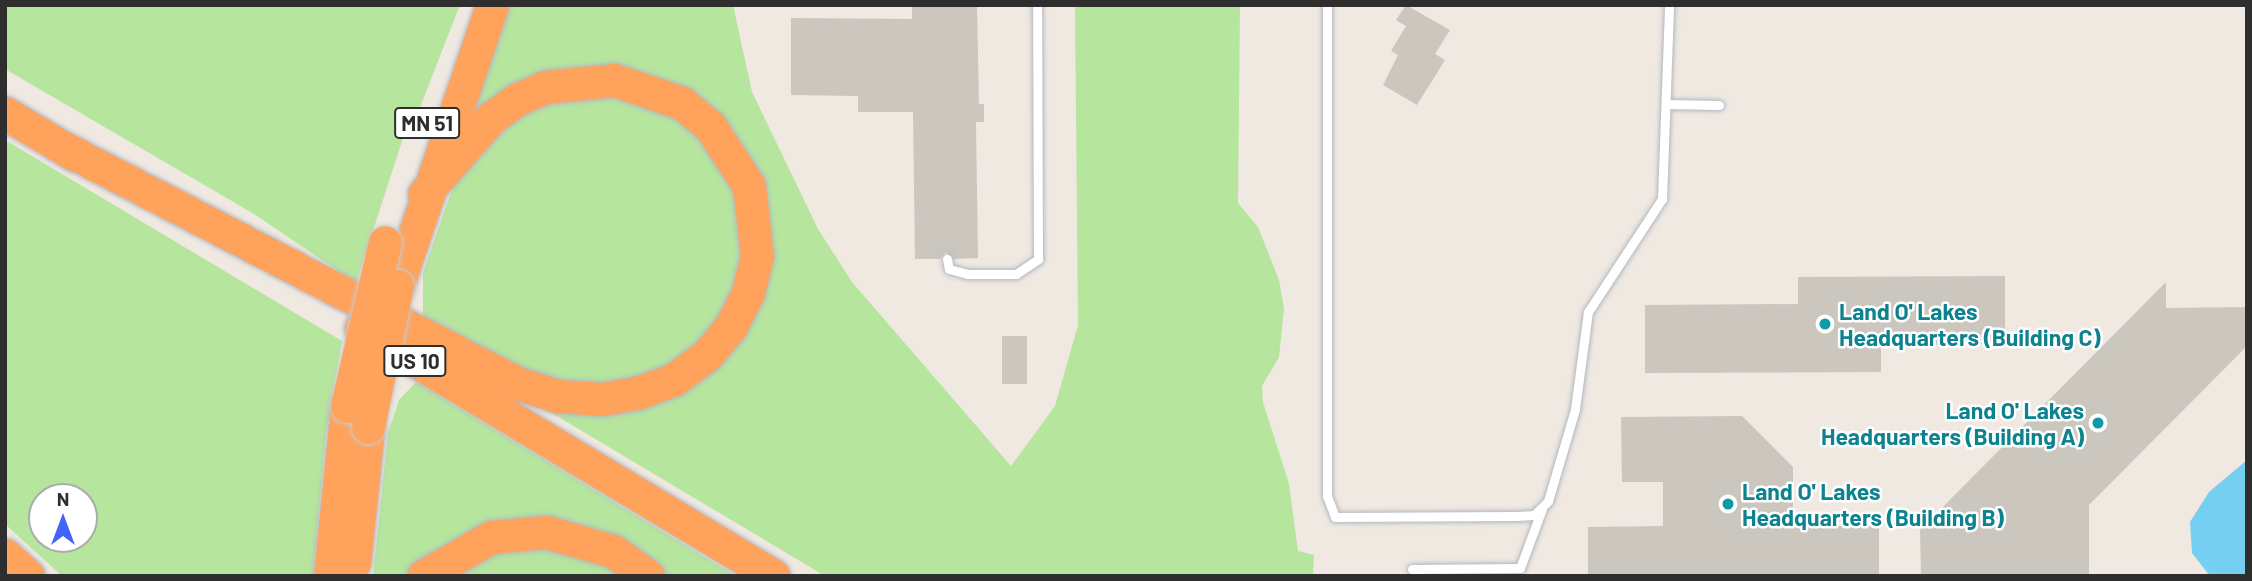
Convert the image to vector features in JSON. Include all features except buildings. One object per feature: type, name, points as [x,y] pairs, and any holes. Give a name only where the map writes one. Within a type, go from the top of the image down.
[{"type":"highway","name":"MN 51","points":[[353,576],[358,416],[424,194],[487,7]]},
{"type":"highway","name":"MN 51","points":[[330,576],[385,242],[487,7]]},
{"type":"highway","points":[[58,145],[517,383],[557,396],[602,399],[637,393],[675,379],[707,355],[731,326],[748,292],[757,257],[749,186],[710,126],[682,103],[614,80],[545,87],[516,100],[491,118],[424,194]]},
{"type":"highway","name":"US 10","points":[[5,113],[773,576]]},
{"type":"highway","points":[[423,576],[491,537],[545,532],[613,551],[648,576]]},
{"type":"highway","points":[[5,555],[28,576]]},
{"type":"lane","points":[[947,258],[949,269],[968,274],[1016,274],[1038,259],[1037,5]]},
{"type":"lane","points":[[1327,5],[1330,512],[1335,517],[1517,516],[1542,509]]},
{"type":"lane","points":[[1412,569],[1520,568],[1575,409],[1588,312],[1662,199],[1669,5]]},
{"type":"lane","points":[[1666,104],[1719,105]]},
{"type":"green space","points":[[5,5],[460,5],[410,133],[405,132],[356,283],[254,214],[5,69]]},
{"type":"green space","points":[[511,5],[733,5],[752,92],[818,229],[852,282],[1011,466],[1055,406],[1078,325],[1075,5],[1240,5],[1238,203],[1258,227],[1279,280],[1284,309],[1279,357],[1262,386],[1263,402],[1289,484],[1298,551],[1314,555],[1313,576],[825,576],[545,409],[707,365],[762,203],[638,75],[465,128]]},
{"type":"green space","points":[[599,90],[677,113],[729,168],[746,227],[732,302],[685,358],[617,386],[538,379],[423,322],[423,273],[458,172],[518,110]]},
{"type":"green space","points":[[5,140],[342,341],[326,434],[313,576],[62,576],[37,553],[98,553],[98,483],[28,483],[28,545],[5,524]]},
{"type":"green space","points":[[416,382],[736,576],[662,576],[614,538],[587,526],[554,520],[409,576],[373,576],[388,433],[399,400]]},
{"type":"green space","points":[[547,541],[634,576],[437,576],[476,553]]},
{"type":"water","points":[[2247,460],[2247,576],[2210,576],[2192,553],[2190,522],[2209,492]]},
{"type":"place","name":"Land O' Lakes Headquarters (Building C)","points":[[1825,324]]},
{"type":"place","name":"Land O' Lakes Headquarters (Building A)","points":[[2098,423]]},
{"type":"place","name":"Land O' Lakes Headquarters (Building B)","points":[[1728,504]]}]
